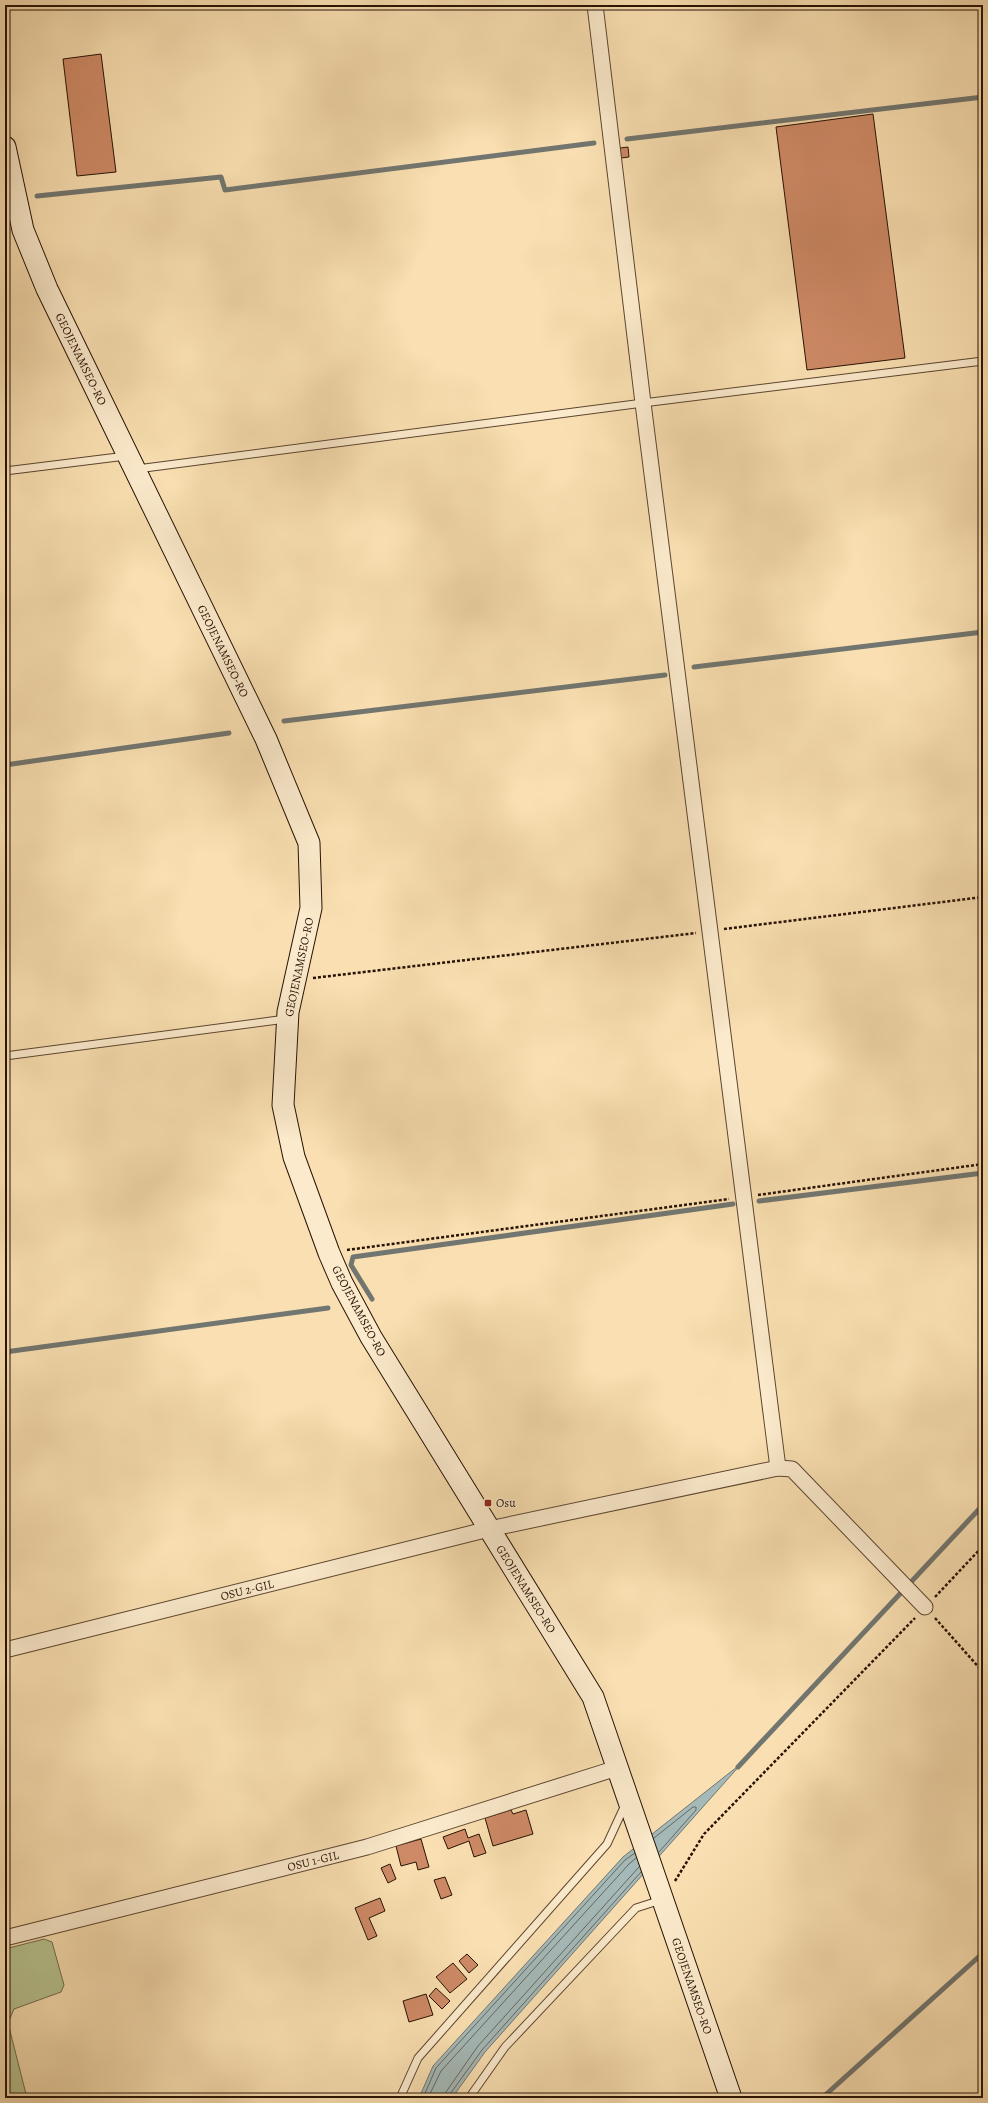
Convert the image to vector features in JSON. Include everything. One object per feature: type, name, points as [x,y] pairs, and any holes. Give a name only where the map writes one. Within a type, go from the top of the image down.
[{"type":"main road","name":"GEOJENAMSEO-RO","points":[[5,147],[26,236],[47,289],[266,739],[309,843],[311,908],[287,1018],[283,1105],[294,1156],[329,1253],[342,1283],[371,1337],[593,1697],[731,2098]]},
{"type":"street","points":[[595,5],[643,403],[745,1197],[778,1468],[792,1469],[925,1607]]},
{"type":"street","name":"OSU 2-GIL","points":[[5,1650],[489,1529],[778,1468]]},
{"type":"street","name":"OSU 1-GIL","points":[[5,1938],[367,1847],[617,1768]]},
{"type":"lane","points":[[5,471],[132,463],[643,403],[983,361]]},
{"type":"lane","points":[[5,1056],[287,1018]]},
{"type":"lane","points":[[400,2098],[418,2058],[607,1844],[631,1807]]},
{"type":"lane","points":[[469,2098],[505,2047],[636,1908],[663,1900]]},
{"type":"path","points":[[295,980],[983,897]]},
{"type":"path","points":[[329,1253],[983,1164]]},
{"type":"path","points":[[663,1900],[704,1834],[983,1546]]},
{"type":"path","points":[[925,1607],[983,1672]]},
{"type":"green space","points":[[44,1939],[52,1942],[64,1985],[61,1992],[14,2009],[8,2023],[27,2098],[5,2098],[5,1949]]},
{"type":"water","points":[[742,1763],[485,2052],[452,2098],[419,2098],[433,2066],[623,1857]]},
{"type":"building","points":[[128,5],[137,5],[138,8],[129,9]]},
{"type":"building","points":[[101,54],[116,172],[77,176],[63,59]]},
{"type":"building","points":[[873,114],[905,358],[807,370],[776,127]]},
{"type":"building","points":[[628,147],[629,157],[621,158],[620,148]]},
{"type":"building","points":[[511,1810],[513,1814],[526,1810],[533,1834],[493,1846],[485,1818]]},
{"type":"building","points":[[465,1829],[468,1838],[479,1834],[486,1853],[474,1857],[469,1841],[448,1849],[443,1837]]},
{"type":"building","points":[[421,1839],[429,1867],[418,1870],[416,1862],[401,1866],[396,1846]]},
{"type":"building","points":[[390,1864],[396,1879],[388,1883],[381,1868]]},
{"type":"building","points":[[445,1877],[452,1895],[441,1899],[434,1880]]},
{"type":"building","points":[[380,1898],[385,1911],[369,1918],[377,1936],[368,1940],[355,1908]]},
{"type":"building","points":[[467,1954],[478,1965],[469,1973],[459,1961]]},
{"type":"building","points":[[453,1963],[467,1979],[450,1993],[436,1977]]},
{"type":"building","points":[[436,1988],[450,2001],[442,2009],[429,1996]]},
{"type":"building","points":[[426,1994],[433,2015],[409,2022],[403,2001]]},
{"type":"waterway","points":[[627,139],[983,97]]},
{"type":"waterway","points":[[37,196],[221,177],[225,190],[594,143]]},
{"type":"waterway","points":[[694,667],[983,632]]},
{"type":"waterway","points":[[284,721],[665,675]]},
{"type":"waterway","points":[[5,765],[229,733]]},
{"type":"waterway","points":[[759,1201],[983,1173]]},
{"type":"waterway","points":[[372,1299],[351,1265],[353,1257],[733,1204]]},
{"type":"waterway","points":[[5,1352],[328,1308]]},
{"type":"waterway","points":[[738,1767],[983,1505]]},
{"type":"waterway","points":[[822,2098],[983,1953]]},
{"type":"place","name":"Osu","points":[[488,1503]]}]
